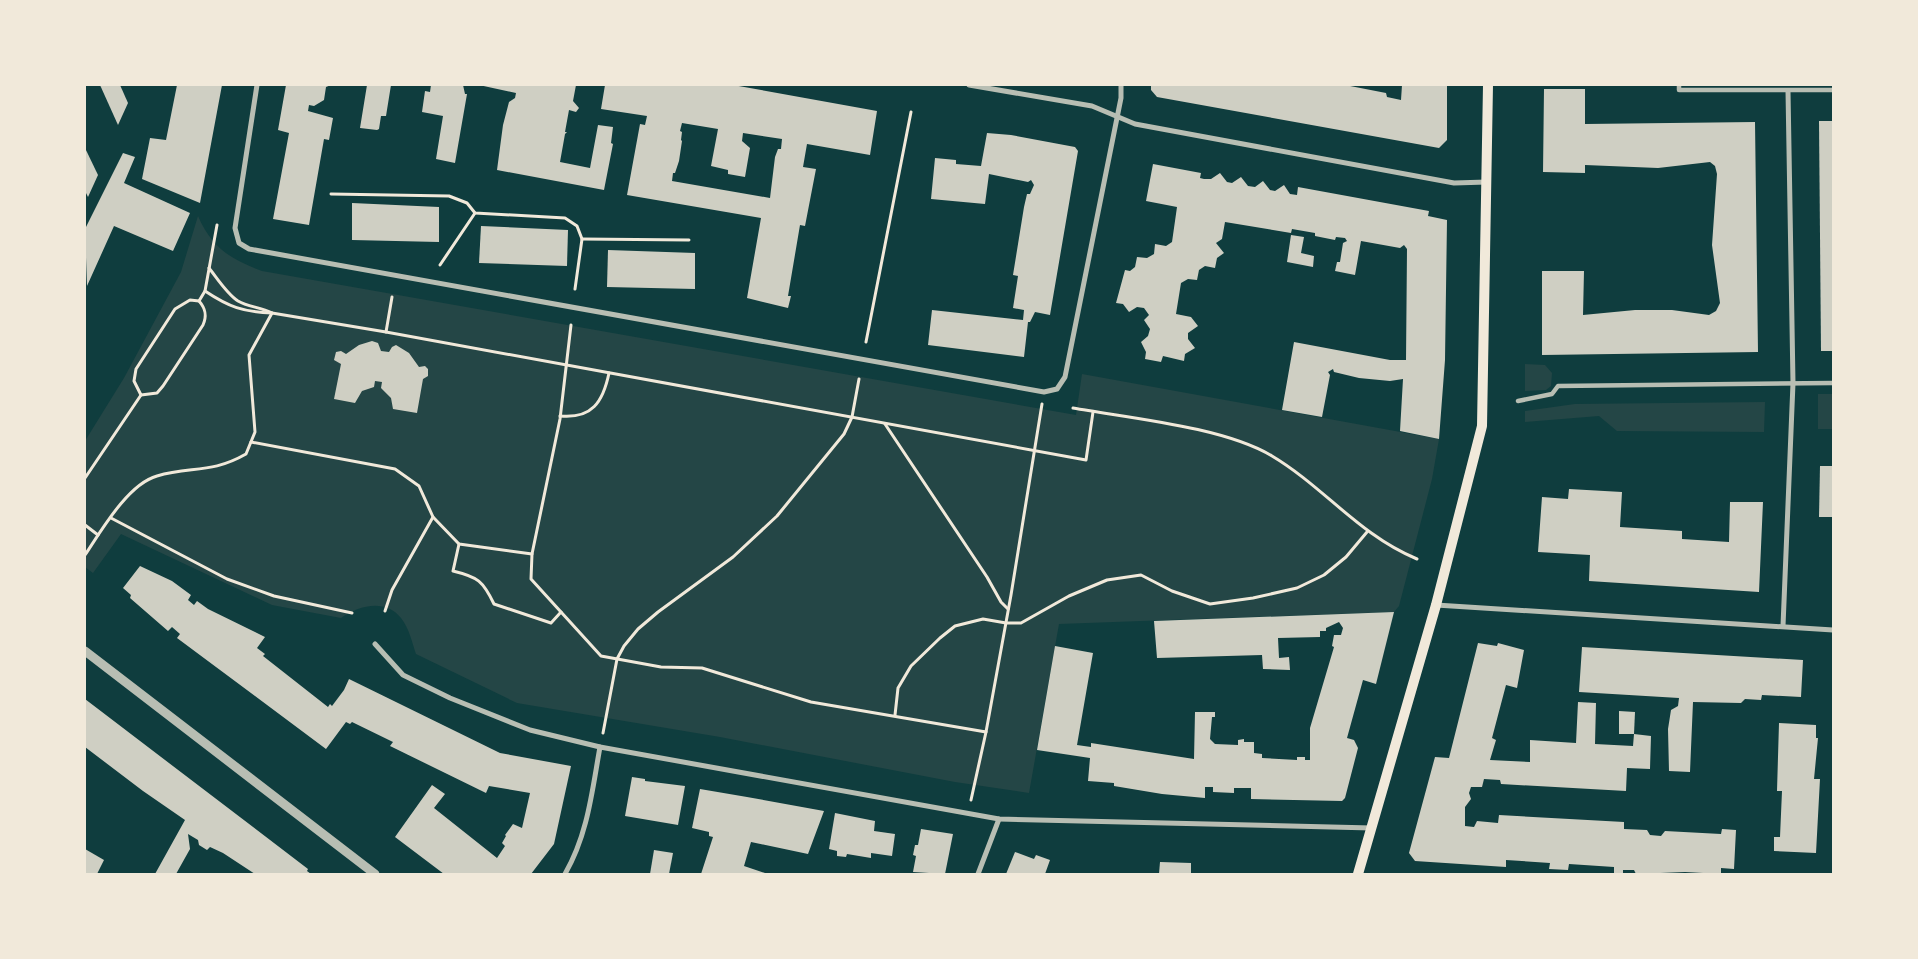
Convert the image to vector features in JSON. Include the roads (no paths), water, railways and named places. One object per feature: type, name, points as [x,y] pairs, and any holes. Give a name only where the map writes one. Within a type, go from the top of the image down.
[{"type":"main road","points":[[1358,874],[1436,605],[1482,426],[1488,85]]},
{"type":"street","points":[[257,85],[235,228],[239,243],[249,249],[1044,392],[1057,389],[1065,378],[1117,117],[1121,85]]},
{"type":"street","points":[[969,85],[1092,106],[1135,124],[1454,183],[1487,182]]},
{"type":"street","points":[[1679,85],[1679,90],[1833,90]]},
{"type":"street","points":[[1783,626],[1793,383],[1788,91]]},
{"type":"street","points":[[1518,401],[1552,394],[1558,386],[1833,382]]},
{"type":"street","points":[[1436,605],[1833,630]]},
{"type":"street","points":[[375,644],[403,675],[474,709],[530,730],[600,747],[999,818],[1372,828]]},
{"type":"street","points":[[85,651],[375,874]]},
{"type":"street","points":[[566,874],[578,851],[585,831],[600,747]]},
{"type":"street","points":[[978,874],[999,818]]}]
